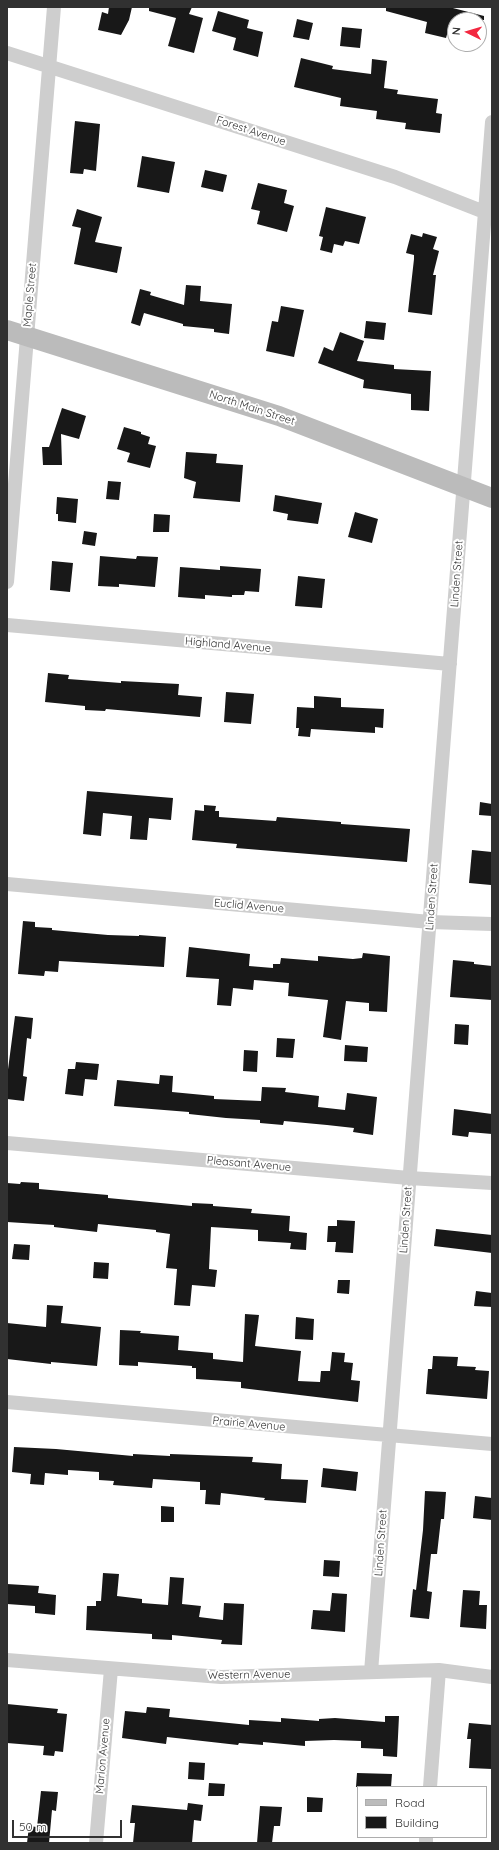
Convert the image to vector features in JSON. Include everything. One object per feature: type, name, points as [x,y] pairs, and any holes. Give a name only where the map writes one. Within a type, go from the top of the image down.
[{"type":"street","name":"Maple Street","points":[[7,582],[54,7]]},
{"type":"street","name":"Forest Avenue","points":[[7,53],[395,177],[488,214]]},
{"type":"street","name":"Linden Street","points":[[371,1672],[464,486],[488,214],[492,122]]},
{"type":"street","name":"North Main Street","points":[[7,330],[279,416],[492,498]]},
{"type":"street","name":"Highland Avenue","points":[[7,626],[450,664]]},
{"type":"street","name":"Euclid Avenue","points":[[7,884],[430,922],[492,924]]},
{"type":"street","name":"Pleasant Avenue","points":[[7,1143],[409,1178],[492,1183]]},
{"type":"street","name":"Prairie Avenue","points":[[7,1402],[492,1444]]},
{"type":"street","name":"Western Avenue","points":[[7,1660],[221,1677],[440,1670],[492,1677]]},
{"type":"street","name":"Marion Avenue","points":[[96,1843],[111,1669]]},
{"type":"street","points":[[430,1786],[440,1670]]},
{"type":"building","points":[[109,7],[132,7],[129,20],[121,35],[98,30],[102,12],[108,14]]},
{"type":"building","points":[[149,7],[192,7],[189,14],[203,18],[194,53],[168,46],[176,18],[149,11]]},
{"type":"building","points":[[386,7],[449,7],[468,12],[447,12],[446,38],[425,33],[427,22],[386,11]]},
{"type":"building","points":[[218,11],[249,20],[247,28],[263,32],[258,57],[233,50],[236,38],[212,31]]},
{"type":"building","points":[[297,19],[313,23],[309,40],[293,37]]},
{"type":"building","points":[[342,27],[362,29],[360,48],[340,46]]},
{"type":"building","points":[[301,58],[333,66],[332,69],[371,74],[372,59],[387,61],[384,88],[398,90],[397,94],[438,99],[436,113],[442,114],[440,133],[405,129],[406,123],[376,119],[377,111],[340,106],[341,98],[294,87]]},
{"type":"building","points":[[75,121],[100,124],[96,171],[84,169],[83,174],[70,173]]},
{"type":"building","points":[[142,156],[175,162],[169,193],[137,187]]},
{"type":"building","points":[[205,170],[227,175],[223,192],[201,187]]},
{"type":"building","points":[[258,183],[287,190],[284,203],[294,206],[287,232],[257,224],[260,211],[251,209]]},
{"type":"building","points":[[326,207],[366,217],[359,244],[345,241],[343,246],[334,244],[332,253],[320,250],[323,237],[319,236]]},
{"type":"building","points":[[77,209],[102,217],[95,242],[122,247],[117,273],[74,264],[81,228],[72,226]]},
{"type":"building","points":[[423,233],[437,237],[433,249],[439,251],[433,275],[436,275],[432,315],[408,312],[414,255],[406,253],[411,234],[422,237]]},
{"type":"building","points":[[186,285],[201,286],[200,301],[232,304],[229,334],[214,332],[214,329],[183,326],[183,324],[144,313],[140,326],[131,323],[140,289],[151,292],[150,295],[184,305]]},
{"type":"building","points":[[281,306],[304,310],[294,357],[266,351],[272,321],[278,322]]},
{"type":"building","points":[[366,321],[386,323],[384,340],[364,338]]},
{"type":"building","points":[[340,332],[364,341],[357,361],[394,365],[394,369],[431,371],[429,411],[411,410],[411,394],[363,388],[364,380],[318,363],[324,347],[333,351]]},
{"type":"building","points":[[62,408],[86,416],[79,439],[61,434],[62,465],[43,465],[42,447],[49,447]]},
{"type":"building","points":[[124,427],[141,432],[141,434],[150,437],[148,444],[156,446],[150,468],[127,462],[130,453],[117,449]]},
{"type":"building","points":[[186,452],[217,454],[216,463],[243,465],[240,502],[193,498],[196,482],[184,478]]},
{"type":"building","points":[[108,481],[121,482],[119,500],[106,499]]},
{"type":"building","points":[[275,495],[322,503],[318,524],[287,520],[288,514],[273,511]]},
{"type":"building","points":[[57,497],[78,499],[76,523],[58,521],[58,514],[56,514]]},
{"type":"building","points":[[355,512],[378,519],[372,543],[348,537]]},
{"type":"building","points":[[154,514],[170,515],[169,532],[153,532]]},
{"type":"building","points":[[84,531],[97,533],[95,546],[82,544]]},
{"type":"building","points":[[100,556],[136,559],[137,556],[158,557],[155,587],[119,584],[119,587],[98,586]]},
{"type":"building","points":[[52,561],[73,563],[70,592],[50,590]]},
{"type":"building","points":[[220,566],[261,569],[259,592],[245,591],[244,595],[232,595],[232,597],[205,595],[205,599],[178,597],[180,567],[220,570]]},
{"type":"building","points":[[298,576],[325,579],[322,608],[295,606]]},
{"type":"building","points":[[48,673],[69,675],[68,679],[121,683],[121,681],[179,684],[178,695],[202,697],[200,717],[106,709],[105,711],[85,710],[85,706],[45,702]]},
{"type":"building","points":[[226,692],[254,694],[251,724],[224,722]]},
{"type":"building","points":[[314,696],[341,698],[341,707],[384,709],[383,728],[375,727],[375,733],[311,729],[310,737],[298,736],[299,728],[296,728],[297,707],[314,708]]},
{"type":"building","points":[[87,791],[173,798],[171,820],[149,818],[147,840],[130,839],[132,816],[103,813],[101,836],[83,834]]},
{"type":"building","points":[[480,802],[492,804],[492,816],[479,815]]},
{"type":"building","points":[[204,805],[216,806],[215,811],[219,811],[219,817],[276,821],[277,817],[341,822],[341,824],[410,829],[407,862],[236,848],[237,844],[192,840],[195,810],[204,811]]},
{"type":"building","points":[[472,850],[492,852],[491,885],[469,883]]},
{"type":"building","points":[[23,921],[35,922],[35,927],[52,928],[52,930],[108,935],[166,937],[164,967],[59,961],[58,972],[45,971],[44,976],[18,974]]},
{"type":"building","points":[[189,947],[250,954],[249,966],[273,968],[273,964],[280,964],[281,958],[318,961],[318,956],[353,959],[362,958],[363,953],[390,956],[387,1012],[369,1011],[369,1003],[346,1001],[341,1040],[323,1037],[328,1000],[288,996],[289,983],[254,980],[253,990],[233,988],[231,1006],[217,1005],[219,979],[186,977]]},
{"type":"building","points":[[453,960],[474,962],[474,964],[492,966],[492,1000],[450,997]]},
{"type":"building","points":[[15,1016],[33,1018],[31,1039],[27,1038],[23,1076],[27,1077],[24,1101],[7,1099],[7,1077]]},
{"type":"building","points":[[455,1024],[469,1025],[468,1045],[454,1044]]},
{"type":"building","points":[[277,1038],[295,1039],[293,1058],[276,1057]]},
{"type":"building","points":[[345,1045],[368,1047],[367,1062],[344,1061]]},
{"type":"building","points":[[244,1050],[258,1051],[257,1072],[243,1071]]},
{"type":"building","points":[[76,1062],[99,1064],[97,1080],[85,1079],[83,1096],[65,1094],[68,1069],[75,1069]]},
{"type":"building","points":[[160,1075],[173,1076],[172,1092],[214,1096],[214,1099],[261,1101],[262,1087],[286,1088],[285,1092],[319,1096],[318,1107],[345,1110],[347,1093],[377,1097],[373,1135],[353,1132],[354,1128],[284,1121],[283,1125],[260,1123],[260,1120],[226,1118],[189,1114],[189,1112],[114,1106],[117,1080],[159,1084]]},
{"type":"building","points":[[454,1109],[492,1114],[492,1134],[469,1132],[468,1137],[452,1135]]},
{"type":"building","points":[[21,1182],[39,1183],[39,1189],[108,1195],[108,1198],[192,1206],[192,1203],[213,1204],[213,1206],[252,1209],[251,1213],[290,1216],[289,1231],[307,1233],[306,1250],[290,1249],[291,1243],[258,1241],[258,1230],[211,1227],[209,1269],[217,1270],[215,1287],[192,1285],[190,1306],[174,1305],[177,1269],[166,1268],[170,1234],[156,1232],[156,1230],[98,1224],[97,1232],[54,1227],[54,1225],[7,1222],[7,1183],[20,1184]]},
{"type":"building","points":[[337,1220],[355,1221],[353,1253],[335,1252],[336,1242],[327,1242],[328,1226],[337,1226]]},
{"type":"building","points":[[436,1229],[492,1235],[492,1253],[434,1246]]},
{"type":"building","points":[[14,1244],[30,1245],[29,1260],[12,1259]]},
{"type":"building","points":[[94,1262],[109,1263],[108,1279],[93,1278]]},
{"type":"building","points":[[338,1280],[350,1280],[349,1294],[337,1293]]},
{"type":"building","points":[[476,1291],[492,1293],[492,1307],[474,1306]]},
{"type":"building","points":[[47,1305],[63,1306],[61,1323],[101,1327],[97,1366],[51,1362],[51,1364],[7,1359],[7,1323],[46,1327]]},
{"type":"building","points":[[245,1314],[259,1315],[255,1346],[301,1351],[298,1381],[320,1382],[321,1371],[330,1371],[332,1352],[345,1353],[344,1362],[353,1363],[351,1380],[360,1381],[358,1402],[241,1388],[241,1382],[196,1379],[196,1368],[192,1368],[192,1366],[138,1362],[138,1366],[119,1365],[120,1330],[179,1336],[178,1350],[213,1353],[213,1359],[243,1362]]},
{"type":"building","points":[[296,1317],[314,1319],[313,1340],[295,1339]]},
{"type":"building","points":[[433,1356],[458,1357],[457,1366],[476,1367],[475,1370],[489,1371],[487,1399],[426,1394],[428,1369],[432,1369]]},
{"type":"building","points":[[14,1447],[133,1456],[133,1454],[170,1456],[170,1454],[253,1457],[252,1462],[282,1464],[281,1479],[308,1480],[306,1503],[264,1500],[265,1498],[221,1493],[220,1505],[205,1504],[206,1490],[200,1490],[200,1482],[153,1479],[152,1488],[113,1485],[114,1481],[99,1480],[99,1472],[68,1470],[68,1475],[45,1473],[44,1485],[30,1484],[31,1474],[12,1472]]},
{"type":"building","points":[[323,1468],[358,1472],[356,1491],[321,1487]]},
{"type":"building","points":[[425,1491],[446,1492],[444,1519],[441,1519],[437,1554],[431,1554],[427,1591],[432,1592],[429,1619],[410,1617],[413,1589],[416,1590],[423,1530]]},
{"type":"building","points":[[475,1496],[492,1498],[492,1520],[473,1518]]},
{"type":"building","points":[[161,1506],[174,1507],[174,1522],[161,1522]]},
{"type":"building","points":[[324,1560],[340,1561],[339,1577],[323,1576]]},
{"type":"building","points":[[103,1573],[119,1574],[117,1596],[142,1599],[142,1603],[168,1605],[170,1577],[184,1578],[182,1604],[201,1606],[199,1617],[223,1620],[224,1603],[244,1604],[242,1645],[221,1644],[222,1640],[172,1635],[172,1640],[152,1639],[152,1634],[86,1630],[87,1606],[96,1606],[96,1601],[101,1601]]},
{"type":"building","points":[[7,1584],[39,1586],[38,1593],[56,1595],[55,1615],[35,1613],[35,1606],[7,1604]]},
{"type":"building","points":[[463,1590],[480,1591],[479,1605],[487,1605],[486,1629],[460,1627]]},
{"type":"building","points":[[332,1593],[347,1594],[345,1632],[311,1629],[313,1610],[330,1611]]},
{"type":"building","points":[[7,1704],[58,1709],[57,1713],[67,1714],[63,1752],[55,1751],[54,1756],[43,1755],[44,1746],[7,1743]]},
{"type":"building","points":[[147,1707],[170,1709],[169,1717],[249,1725],[249,1720],[281,1722],[281,1718],[319,1721],[319,1719],[335,1718],[385,1722],[385,1716],[399,1716],[397,1757],[383,1756],[383,1749],[361,1748],[361,1741],[305,1741],[305,1746],[263,1742],[263,1745],[239,1743],[238,1745],[167,1737],[166,1744],[122,1738],[125,1711],[146,1713]]},
{"type":"building","points":[[469,1723],[492,1725],[492,1769],[469,1768],[471,1739],[467,1739]]},
{"type":"building","points":[[189,1762],[205,1763],[204,1780],[188,1779]]},
{"type":"building","points":[[357,1773],[392,1774],[391,1786],[356,1787]]},
{"type":"building","points":[[209,1783],[225,1784],[224,1796],[208,1796]]},
{"type":"building","points":[[41,1791],[58,1792],[56,1811],[52,1810],[49,1843],[27,1843],[29,1826],[37,1827]]},
{"type":"building","points":[[307,1797],[323,1798],[322,1812],[307,1812]]},
{"type":"building","points":[[188,1803],[203,1805],[201,1821],[194,1820],[192,1843],[133,1843],[135,1823],[130,1823],[132,1805],[187,1810]]},
{"type":"building","points":[[260,1806],[282,1807],[280,1826],[274,1826],[272,1843],[257,1843]]}]
